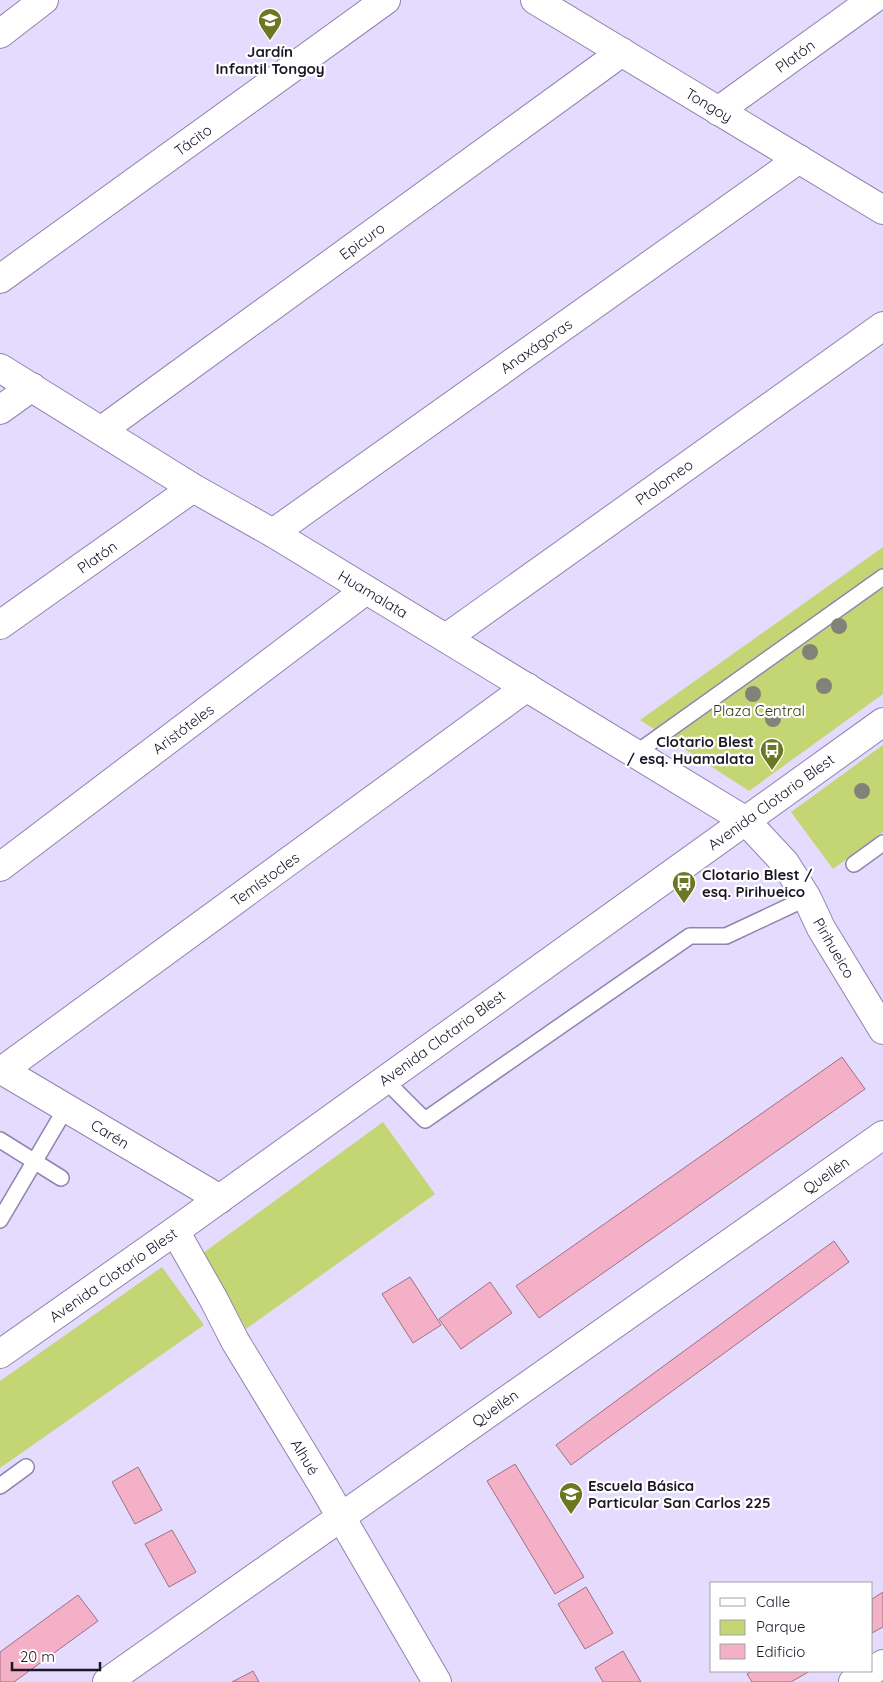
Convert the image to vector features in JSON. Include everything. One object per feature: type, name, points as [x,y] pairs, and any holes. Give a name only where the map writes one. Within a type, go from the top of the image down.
[{"type":"street","points":[[0,34],[44,0]]},
{"type":"street","name":"Tácito","points":[[0,279],[386,0]]},
{"type":"street","name":"Platón","points":[[718,111],[872,0]]},
{"type":"street","name":"Tongoy","points":[[547,2],[622,52],[883,210]]},
{"type":"street","name":"Epicuro","points":[[102,430],[622,52]]},
{"type":"street","name":"Anaxágoras","points":[[273,534],[799,159]]},
{"type":"street","name":"Ptolomeo","points":[[446,638],[883,326]]},
{"type":"street","name":"Huamalata","points":[[0,368],[193,488],[446,638],[746,821]]},
{"type":"street","points":[[0,410],[32,387]]},
{"type":"street","name":"Platón","points":[[0,625],[193,488]]},
{"type":"street","name":"Aristóteles","points":[[0,867],[366,590]]},
{"type":"street","name":"Temístocles","points":[[1,1069],[527,687]]},
{"type":"street","name":"Avenida Clotario Blest","points":[[0,1354],[220,1199],[883,722]]},
{"type":"street","name":"Pirihueico","points":[[746,821],[785,863],[807,898],[821,928],[883,1030]]},
{"type":"street","name":"Carén","points":[[1,1069],[220,1199]]},
{"type":"street","name":"Queilén","points":[[107,1682],[883,1135]]},
{"type":"street","name":"Alhué","points":[[175,1231],[235,1341],[437,1682]]},
{"type":"street","points":[[853,1682],[870,1672]]},
{"type":"lane","points":[[636,753],[883,577]]},
{"type":"lane","points":[[854,864],[883,843]]},
{"type":"lane","points":[[385,1080],[425,1120],[690,936],[726,936],[807,898]]},
{"type":"lane","points":[[0,1220],[66,1108]]},
{"type":"lane","points":[[0,1140],[62,1178]]},
{"type":"lane","points":[[0,1486],[26,1467]]},
{"type":"green space","name":"Plaza Central","points":[[883,547],[883,694],[749,791],[640,720]]},
{"type":"green space","points":[[883,745],[883,832],[833,869],[791,812]]},
{"type":"green space","points":[[383,1122],[435,1194],[246,1329],[203,1253]]},
{"type":"green space","points":[[162,1267],[204,1325],[0,1468],[0,1381]]},
{"type":"building","points":[[842,1057],[865,1089],[539,1318],[516,1286]]},
{"type":"building","points":[[834,1241],[849,1262],[571,1465],[556,1445]]},
{"type":"building","points":[[410,1277],[441,1325],[413,1343],[382,1294]]},
{"type":"building","points":[[490,1282],[512,1313],[461,1349],[439,1319]]},
{"type":"building","points":[[515,1464],[584,1577],[555,1594],[487,1481]]},
{"type":"building","points":[[138,1467],[162,1510],[135,1524],[112,1482]]},
{"type":"building","points":[[172,1530],[196,1572],[169,1587],[145,1544]]},
{"type":"building","points":[[586,1587],[613,1633],[585,1649],[558,1604]]},
{"type":"building","points":[[883,1592],[883,1627],[873,1632],[873,1598]]},
{"type":"building","points":[[78,1595],[98,1621],[14,1682],[0,1682],[0,1652]]},
{"type":"building","points":[[623,1651],[641,1682],[603,1682],[595,1668]]},
{"type":"building","points":[[253,1671],[259,1682],[232,1682]]},
{"type":"building","points":[[750,1672],[808,1672],[791,1682],[752,1682],[747,1674]]},
{"type":"place","name":"Jardín Infantil Tongoy","points":[[270,41]]},
{"type":"place","name":"Clotario Blest / esq. Huamalata","points":[[772,771]]},
{"type":"place","name":"Clotario Blest / esq. Pirihueico","points":[[684,904]]},
{"type":"place","name":"Escuela Básica Particular San Carlos 225","points":[[571,1515]]}]
